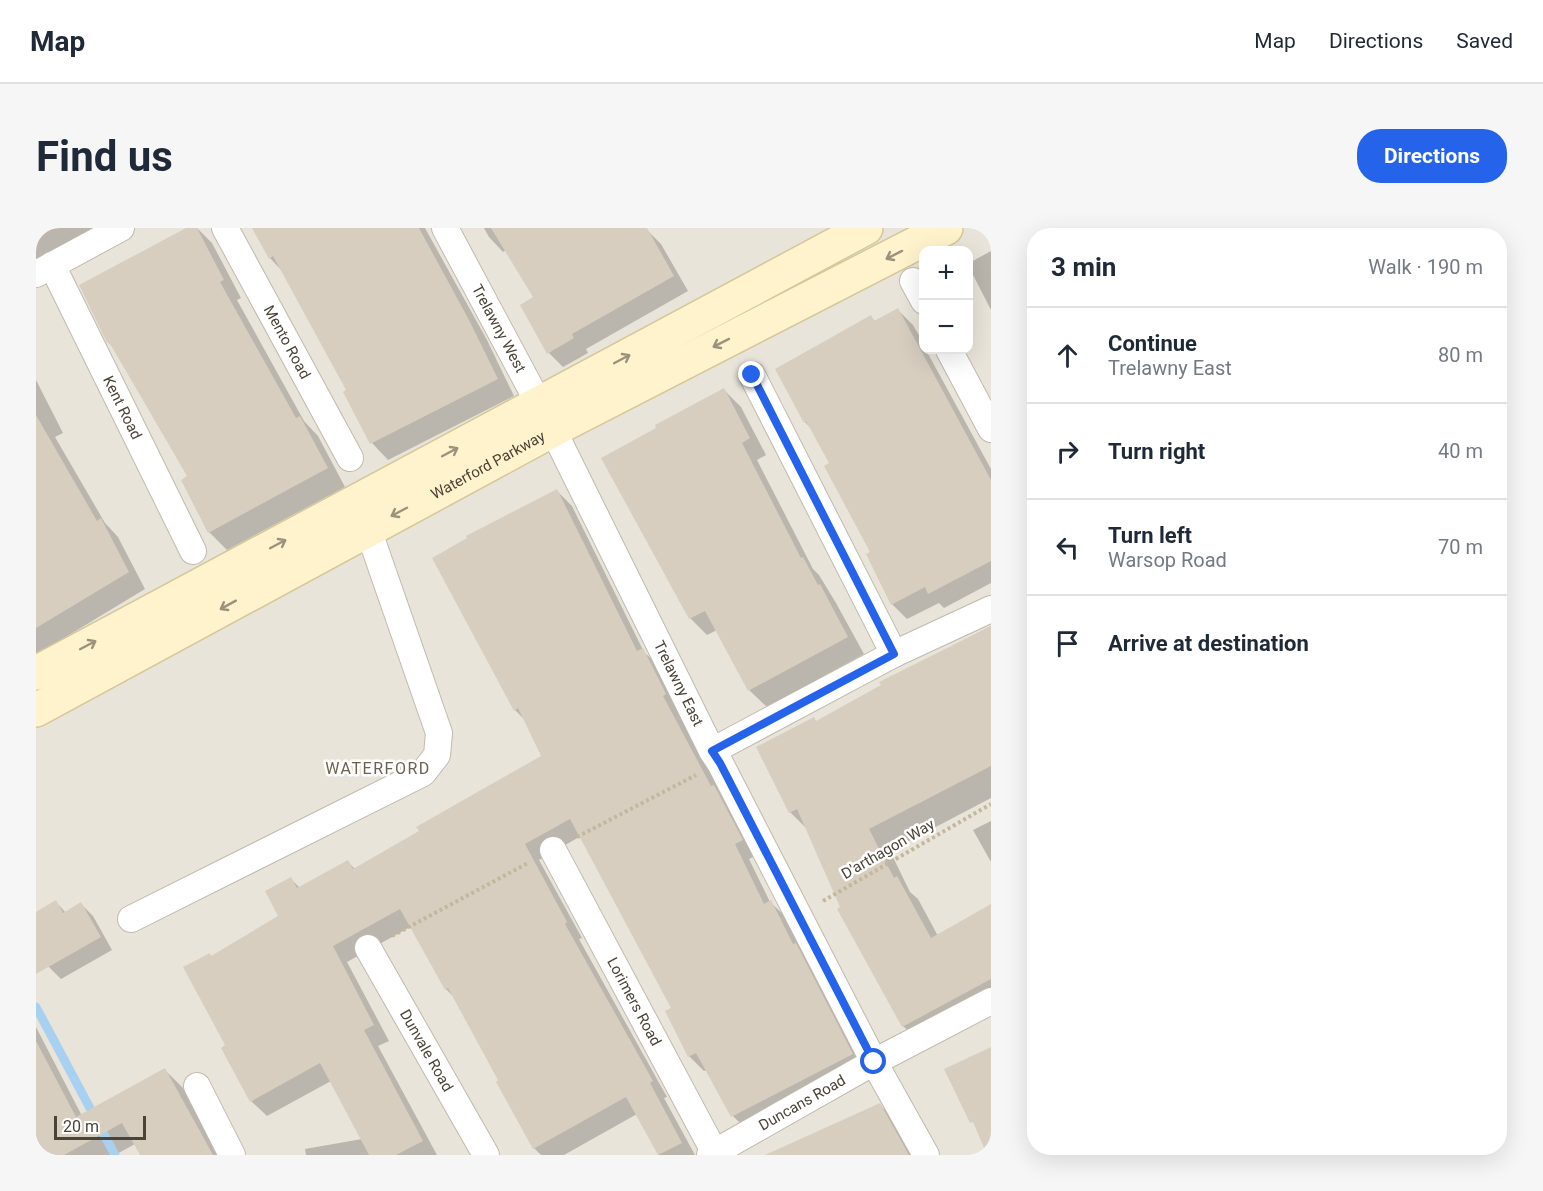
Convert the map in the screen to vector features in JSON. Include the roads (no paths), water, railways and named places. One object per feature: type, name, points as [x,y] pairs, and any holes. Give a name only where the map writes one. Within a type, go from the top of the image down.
[{"type":"street","points":[[44,269],[121,228]]},
{"type":"street","name":"Mento Road","points":[[225,228],[350,458]]},
{"type":"street","name":"Trelawny West","points":[[445,228],[546,417]]},
{"type":"street","name":"Waterford Parkway","points":[[36,710],[368,529],[546,417],[866,228]]},
{"type":"street","name":"Waterford Parkway","points":[[36,673],[546,417],[946,228]]},
{"type":"street","name":"Kent Road","points":[[44,269],[193,551]]},
{"type":"street","points":[[951,354],[991,429]]},
{"type":"street","points":[[752,375],[894,654]]},
{"type":"street","name":"Trelawny East","points":[[546,417],[712,751],[874,1062],[926,1155]]},
{"type":"street","points":[[130,919],[423,773],[437,755],[439,733],[368,529]]},
{"type":"street","points":[[712,751],[894,654],[991,609]]},
{"type":"street","name":"Lorimers Road","points":[[554,850],[714,1154]]},
{"type":"street","name":"Dunvale Road","points":[[368,948],[486,1155]]},
{"type":"street","name":"Duncans Road","points":[[714,1154],[874,1062],[991,1001]]},
{"type":"street","points":[[198,1086],[232,1155]]},
{"type":"waterway","points":[[36,1007],[115,1155]]},
{"type":"district","name":"WATERFORD","points":[[378,768]]}]
